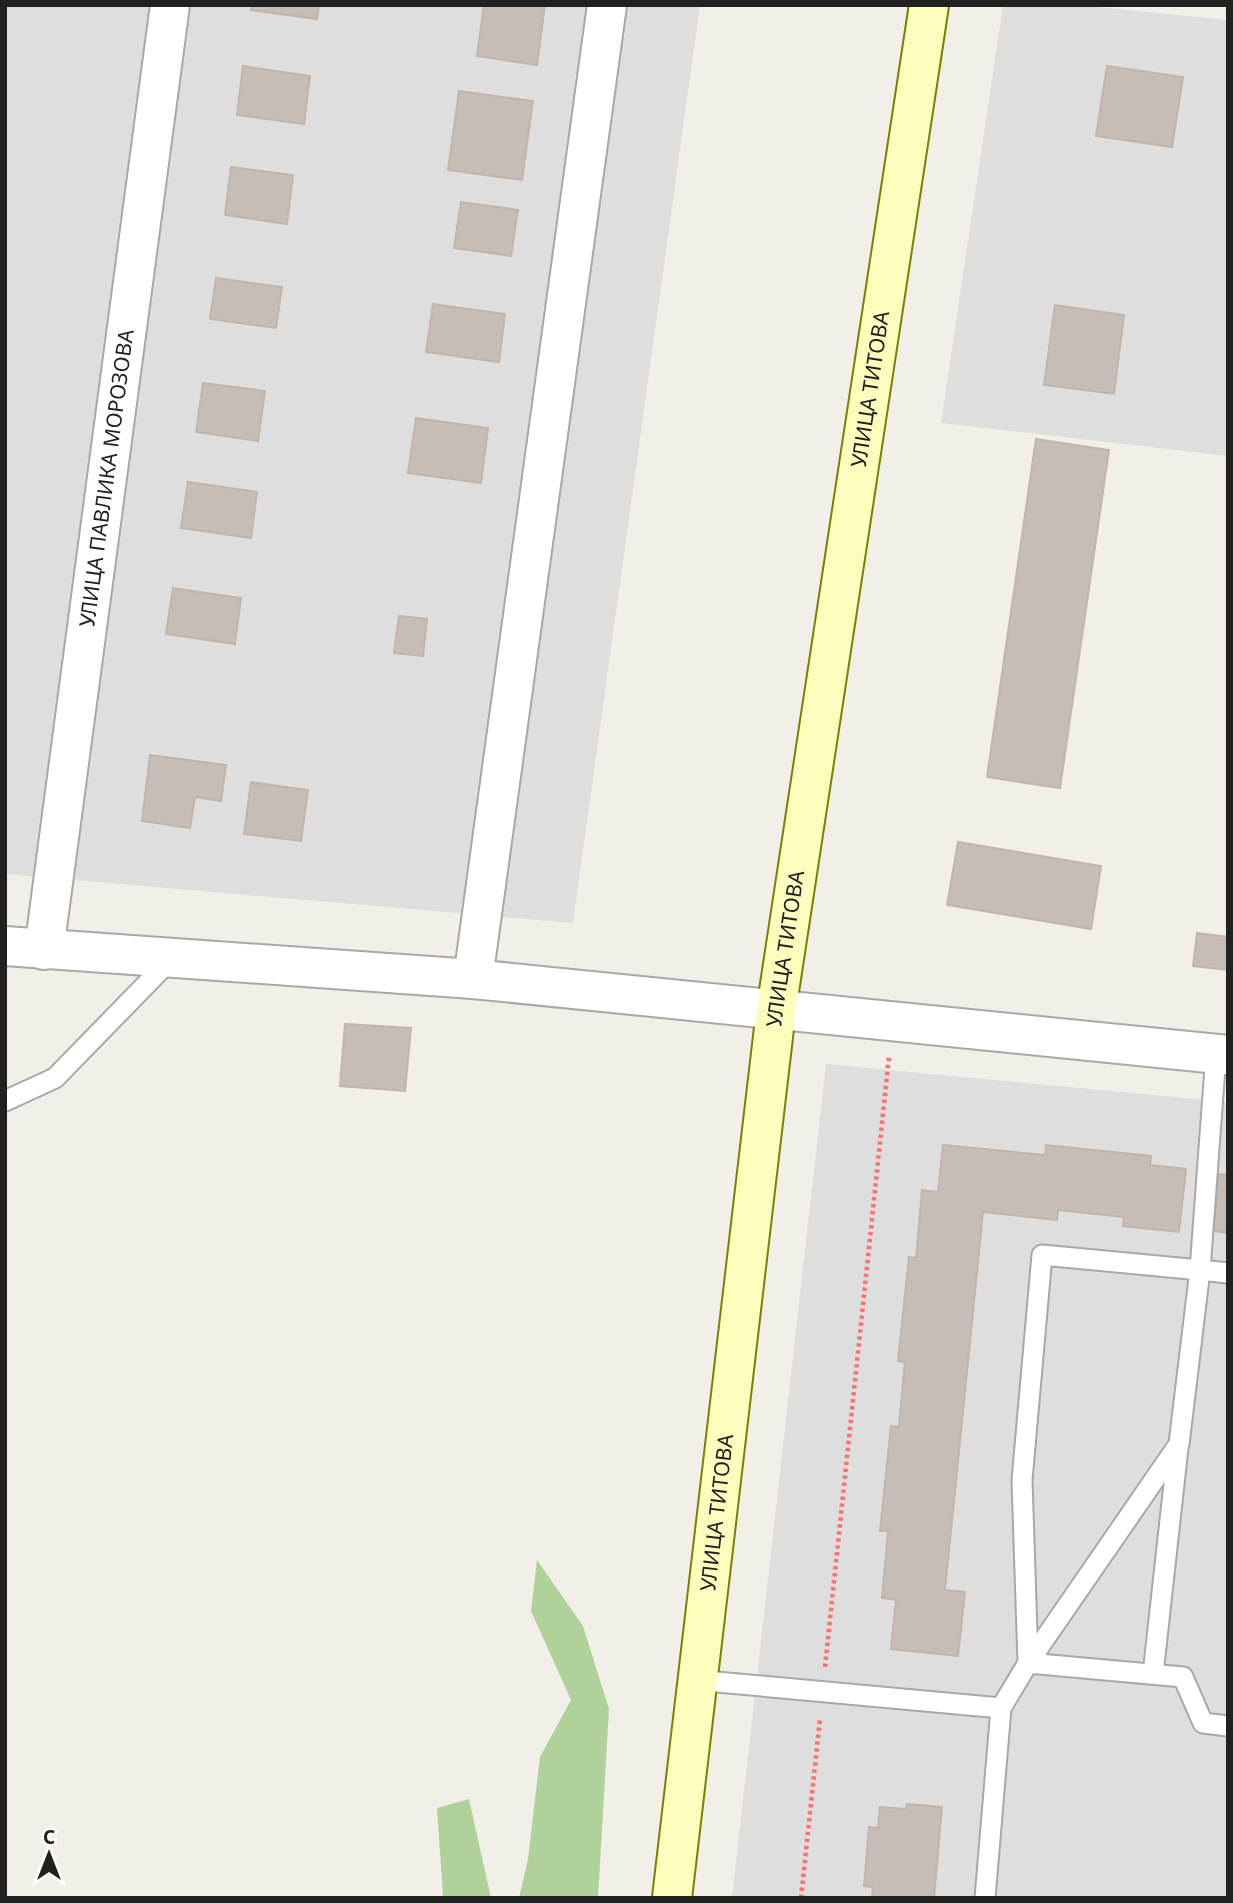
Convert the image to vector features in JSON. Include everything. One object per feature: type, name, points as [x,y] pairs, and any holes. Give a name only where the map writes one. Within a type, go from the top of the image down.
[{"type":"main road","name":"УЛИЦА ТИТОВА","points":[[671,1898],[776,1011],[929,5]]},
{"type":"street","name":"УЛИЦА ПАВЛИКА МОРОЗОВА","points":[[44,950],[170,5]]},
{"type":"street","points":[[472,979],[607,5]]},
{"type":"street","points":[[5,946],[472,979],[1222,1054]]},
{"type":"lane","points":[[5,1101],[55,1078],[172,958]]},
{"type":"lane","points":[[1153,1674],[1222,1054]]},
{"type":"lane","points":[[1028,1662],[1022,1480],[1042,1255],[1228,1273]]},
{"type":"lane","points":[[985,1898],[1001,1708],[1028,1662],[1179,1444]]},
{"type":"lane","points":[[1028,1662],[1183,1677],[1203,1723],[1228,1726]]},
{"type":"lane","points":[[695,1680],[1001,1708]]},
{"type":"path","points":[[801,1898],[892,1022]]},
{"type":"shaded area","points":[[5,5],[700,5],[573,923],[5,874]]},
{"type":"shaded area","points":[[1003,5],[1077,5],[1228,20],[1228,456],[941,423]]},
{"type":"shaded area","points":[[826,1064],[1228,1102],[1228,1898],[732,1898]]},
{"type":"green space","points":[[537,1560],[583,1626],[609,1709],[598,1898],[519,1898],[528,1859],[540,1757],[571,1700],[531,1611]]},
{"type":"green space","points":[[469,1799],[491,1898],[439,1898],[443,1896],[437,1808]]},
{"type":"building","points":[[252,5],[319,5],[317,19],[251,10]]},
{"type":"building","points":[[484,5],[545,5],[537,65],[477,56]]},
{"type":"building","points":[[243,66],[310,76],[304,124],[237,115]]},
{"type":"building","points":[[1107,66],[1183,77],[1172,147],[1096,136]]},
{"type":"building","points":[[459,91],[533,101],[522,180],[448,170]]},
{"type":"building","points":[[231,167],[293,175],[287,224],[225,215]]},
{"type":"building","points":[[461,202],[518,210],[511,256],[454,248]]},
{"type":"building","points":[[216,278],[282,287],[276,328],[210,319]]},
{"type":"building","points":[[433,304],[505,314],[499,362],[426,352]]},
{"type":"building","points":[[1055,305],[1124,315],[1114,394],[1044,385]]},
{"type":"building","points":[[203,383],[265,391],[258,441],[196,432]]},
{"type":"building","points":[[416,418],[488,428],[481,483],[408,473]]},
{"type":"building","points":[[1036,439],[1109,450],[1060,788],[987,777]]},
{"type":"building","points":[[188,482],[257,492],[251,538],[181,528]]},
{"type":"building","points":[[173,588],[241,598],[235,644],[166,634]]},
{"type":"building","points":[[399,616],[427,619],[423,656],[394,653]]},
{"type":"building","points":[[150,755],[226,765],[221,801],[195,797],[190,828],[142,821]]},
{"type":"building","points":[[251,782],[308,790],[301,841],[244,834]]},
{"type":"building","points":[[958,842],[1101,866],[1091,929],[947,905]]},
{"type":"building","points":[[1197,933],[1228,937],[1228,970],[1193,966]]},
{"type":"building","points":[[345,1024],[411,1028],[405,1091],[340,1086]]},
{"type":"building","points":[[943,1145],[1045,1155],[1046,1145],[1151,1156],[1150,1165],[1186,1169],[1179,1232],[1123,1226],[1124,1217],[1058,1210],[1057,1220],[983,1212],[945,1590],[965,1592],[958,1656],[891,1649],[896,1600],[882,1598],[888,1531],[880,1531],[891,1426],[899,1427],[905,1362],[898,1361],[909,1257],[916,1258],[922,1190],[938,1192]]},
{"type":"building","points":[[1219,1174],[1228,1175],[1228,1233],[1213,1231]]},
{"type":"building","points":[[907,1804],[942,1807],[934,1898],[872,1898],[873,1887],[864,1886],[869,1827],[878,1828],[880,1807],[906,1809]]}]
